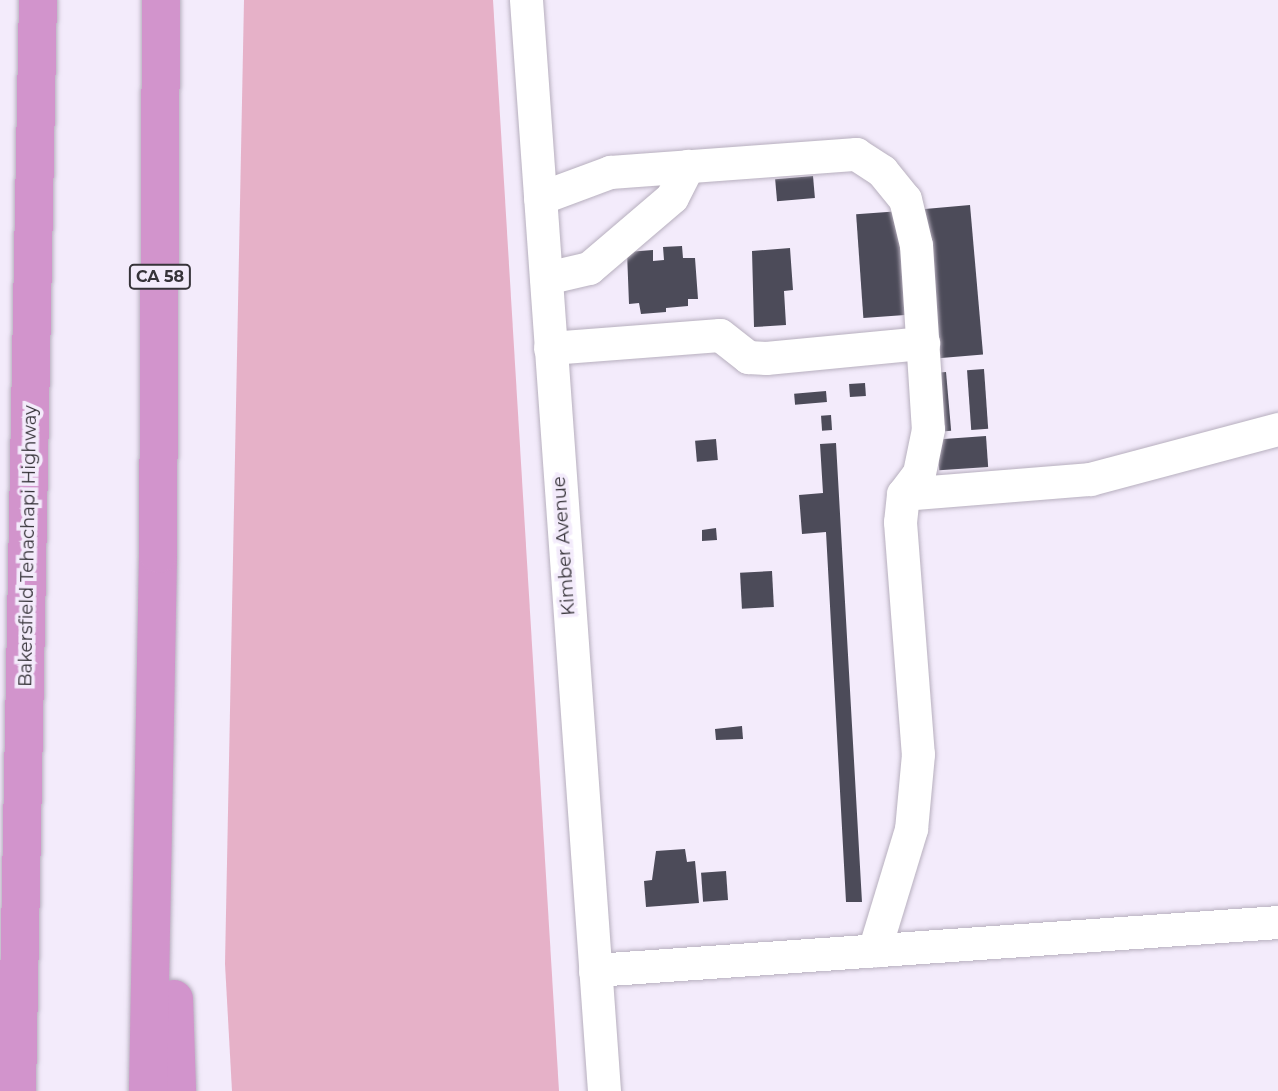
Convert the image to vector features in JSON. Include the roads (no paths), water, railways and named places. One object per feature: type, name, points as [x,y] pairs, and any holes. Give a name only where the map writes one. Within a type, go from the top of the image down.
[{"type":"highway","name":"Bakersfield Tehachapi Highway","points":[[16,1091],[38,0]]},
{"type":"highway","name":"CA 58","points":[[148,1091],[158,554],[161,0]]},
{"type":"highway","points":[[0,763],[29,534]]},
{"type":"highway","points":[[158,554],[177,1091]]},
{"type":"street","name":"Kimber Avenue","points":[[526,0],[604,1091]]},
{"type":"street","points":[[540,198],[610,172],[856,154],[882,171],[905,199],[915,245],[928,429],[919,473],[903,494],[900,522],[918,754],[911,829],[874,951]]},
{"type":"street","points":[[546,278],[589,268],[672,197],[688,166]]},
{"type":"street","points":[[550,348],[720,335],[748,357],[765,358],[923,344]]},
{"type":"street","points":[[903,494],[1090,479],[1278,429]]},
{"type":"street","points":[[595,970],[1278,922]]}]
